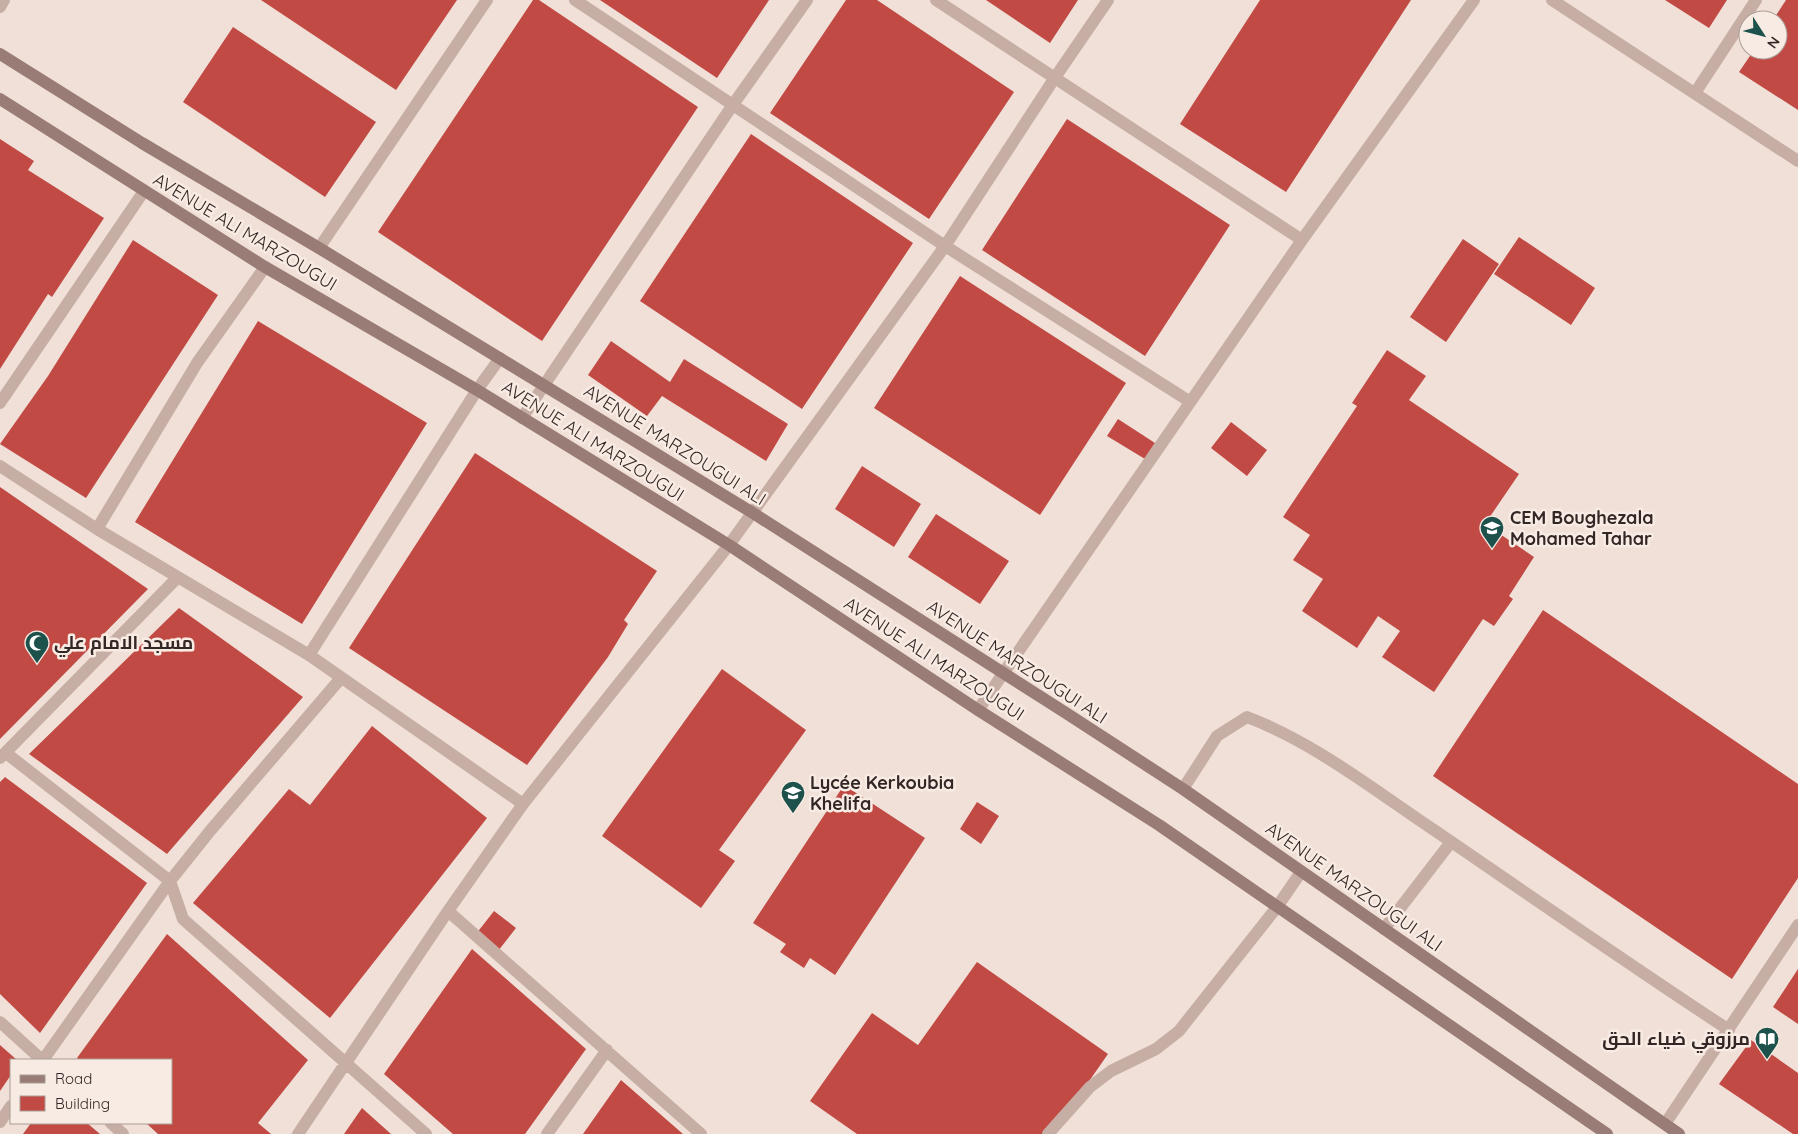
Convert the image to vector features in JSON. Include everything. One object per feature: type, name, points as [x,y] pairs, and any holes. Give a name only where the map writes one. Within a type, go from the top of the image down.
[{"type":"main road","name":"AVENUE ALI MARZOUGUI","points":[[0,54],[142,143],[318,248]]},
{"type":"main road","name":"AVENUE ALI MARZOUGUI","points":[[0,99],[265,266],[477,390],[729,546],[978,710],[1159,825],[1277,907]]},
{"type":"main road","name":"AVENUE MARZOUGUI ALI","points":[[318,248],[753,513],[1182,789],[1679,1134]]},
{"type":"main road","points":[[1277,907],[1607,1134]]},
{"type":"street","points":[[0,7],[4,0]]},
{"type":"street","points":[[318,248],[487,0]]},
{"type":"street","points":[[575,0],[945,246],[1189,401]]},
{"type":"street","points":[[522,418],[732,106],[807,0]]},
{"type":"street","points":[[936,0],[1302,240]]},
{"type":"street","points":[[298,1134],[448,911],[523,804],[729,546],[945,246],[1108,0]]},
{"type":"street","points":[[978,710],[1189,401],[1474,0]]},
{"type":"street","points":[[1552,0],[1798,161]]},
{"type":"street","points":[[1695,93],[1756,0]]},
{"type":"street","points":[[0,403],[144,190]]},
{"type":"street","points":[[97,529],[197,363],[265,266]]},
{"type":"street","points":[[309,655],[477,390],[500,358]]},
{"type":"street","points":[[0,466],[97,529],[309,655],[523,804]]},
{"type":"street","points":[[178,577],[3,756],[170,881],[184,919],[426,1134]]},
{"type":"street","points":[[44,1059],[170,881],[210,831],[341,678]]},
{"type":"street","points":[[1182,789],[1217,736],[1246,717],[1273,727],[1332,762],[1609,951],[1729,1030]]},
{"type":"street","points":[[1384,929],[1451,842]]},
{"type":"street","points":[[1048,1134],[1090,1087],[1111,1071],[1156,1049],[1179,1030],[1277,907],[1301,872]]},
{"type":"street","points":[[448,911],[701,1134]]},
{"type":"street","points":[[1665,1124],[1798,925]]},
{"type":"street","points":[[0,1022],[42,1059]]},
{"type":"street","points":[[547,1134],[607,1050]]},
{"type":"street","points":[[0,1122],[10,1107]]},
{"type":"street","points":[[112,1124],[123,1134]]},
{"type":"building","points":[[261,0],[457,0],[396,90]]},
{"type":"building","points":[[533,0],[539,0],[698,107],[542,341],[378,232]]},
{"type":"building","points":[[600,0],[769,0],[717,78]]},
{"type":"building","points":[[846,0],[877,0],[1014,92],[929,219],[770,113]]},
{"type":"building","points":[[986,0],[1078,0],[1050,43]]},
{"type":"building","points":[[1260,0],[1411,0],[1286,192],[1180,124]]},
{"type":"building","points":[[1665,0],[1727,0],[1709,28]]},
{"type":"building","points":[[1786,0],[1798,0],[1798,110],[1739,72],[1747,60],[1788,60],[1788,10],[1780,10]]},
{"type":"building","points":[[233,27],[376,122],[325,197],[183,102]]},
{"type":"building","points":[[1067,119],[1230,225],[1145,356],[982,250]]},
{"type":"building","points":[[751,134],[913,243],[802,409],[640,301]]},
{"type":"building","points":[[0,139],[34,161],[28,170],[104,218],[52,297],[48,294],[0,369]]},
{"type":"building","points":[[1519,237],[1595,288],[1571,325],[1494,274]]},
{"type":"building","points":[[1463,239],[1499,264],[1446,342],[1410,317]]},
{"type":"building","points":[[133,240],[218,295],[86,498],[0,444],[48,376]]},
{"type":"building","points":[[960,276],[1126,383],[1040,515],[874,408]]},
{"type":"building","points":[[258,321],[427,423],[302,624],[135,522]]},
{"type":"building","points":[[611,341],[670,382],[684,359],[788,424],[766,461],[662,396],[647,416],[588,375]]},
{"type":"building","points":[[1387,350],[1426,376],[1409,400],[1519,474],[1485,524],[1534,557],[1509,596],[1513,599],[1494,626],[1483,619],[1434,692],[1382,657],[1400,631],[1378,616],[1357,648],[1302,611],[1323,579],[1293,560],[1310,535],[1283,517],[1357,406],[1352,403]]},
{"type":"building","points":[[1118,419],[1155,443],[1145,459],[1107,436]]},
{"type":"building","points":[[1231,422],[1267,450],[1247,476],[1211,448]]},
{"type":"building","points":[[475,453],[657,571],[624,620],[628,624],[608,657],[527,765],[349,648]]},
{"type":"building","points":[[862,466],[921,504],[894,547],[835,509]]},
{"type":"building","name":"مسجد الامام علي","points":[[0,487],[148,589],[0,739]]},
{"type":"building","points":[[936,514],[1009,561],[980,604],[908,557]]},
{"type":"building","points":[[179,608],[303,697],[167,854],[29,754]]},
{"type":"building","points":[[1543,610],[1798,784],[1798,878],[1732,979],[1433,776]]},
{"type":"building","points":[[722,669],[806,730],[719,850],[735,861],[701,908],[602,836]]},
{"type":"building","points":[[372,726],[487,818],[330,1018],[193,903],[289,789],[310,805]]},
{"type":"building","points":[[5,777],[147,883],[40,1033],[0,994],[0,782]]},
{"type":"building","points":[[844,785],[925,838],[835,975],[810,958],[804,968],[780,952],[786,944],[753,923]]},
{"type":"building","points":[[977,802],[999,816],[981,844],[960,829]]},
{"type":"building","points":[[494,911],[516,928],[498,951],[476,934]]},
{"type":"building","points":[[167,934],[308,1060],[258,1123],[271,1134],[158,1134],[147,1124],[172,1124],[172,1059],[77,1058]]},
{"type":"building","points":[[472,949],[586,1049],[525,1134],[453,1134],[384,1074]]},
{"type":"building","points":[[977,962],[1108,1054],[1055,1130],[1055,1134],[857,1134],[810,1101],[872,1013],[918,1045]]},
{"type":"building","points":[[1798,969],[1798,1024],[1773,1007]]},
{"type":"building","points":[[1751,1040],[1798,1073],[1798,1134],[1793,1134],[1719,1084]]},
{"type":"building","points":[[0,1045],[16,1059],[10,1059],[10,1076],[0,1091]]},
{"type":"building","points":[[621,1080],[683,1134],[583,1134]]},
{"type":"building","points":[[362,1108],[391,1134],[344,1134]]},
{"type":"building","points":[[30,1124],[88,1124],[100,1134],[23,1134]]},
{"type":"place","name":"CEM Boughezala Mohamed Tahar","points":[[1492,549]]},
{"type":"place","name":"مسجد الامام علي","points":[[37,664]]},
{"type":"place","name":"Lycée Kerkoubia Khelifa","points":[[793,814]]},
{"type":"place","name":"مرزوقي ضياء الحق","points":[[1767,1060]]}]
